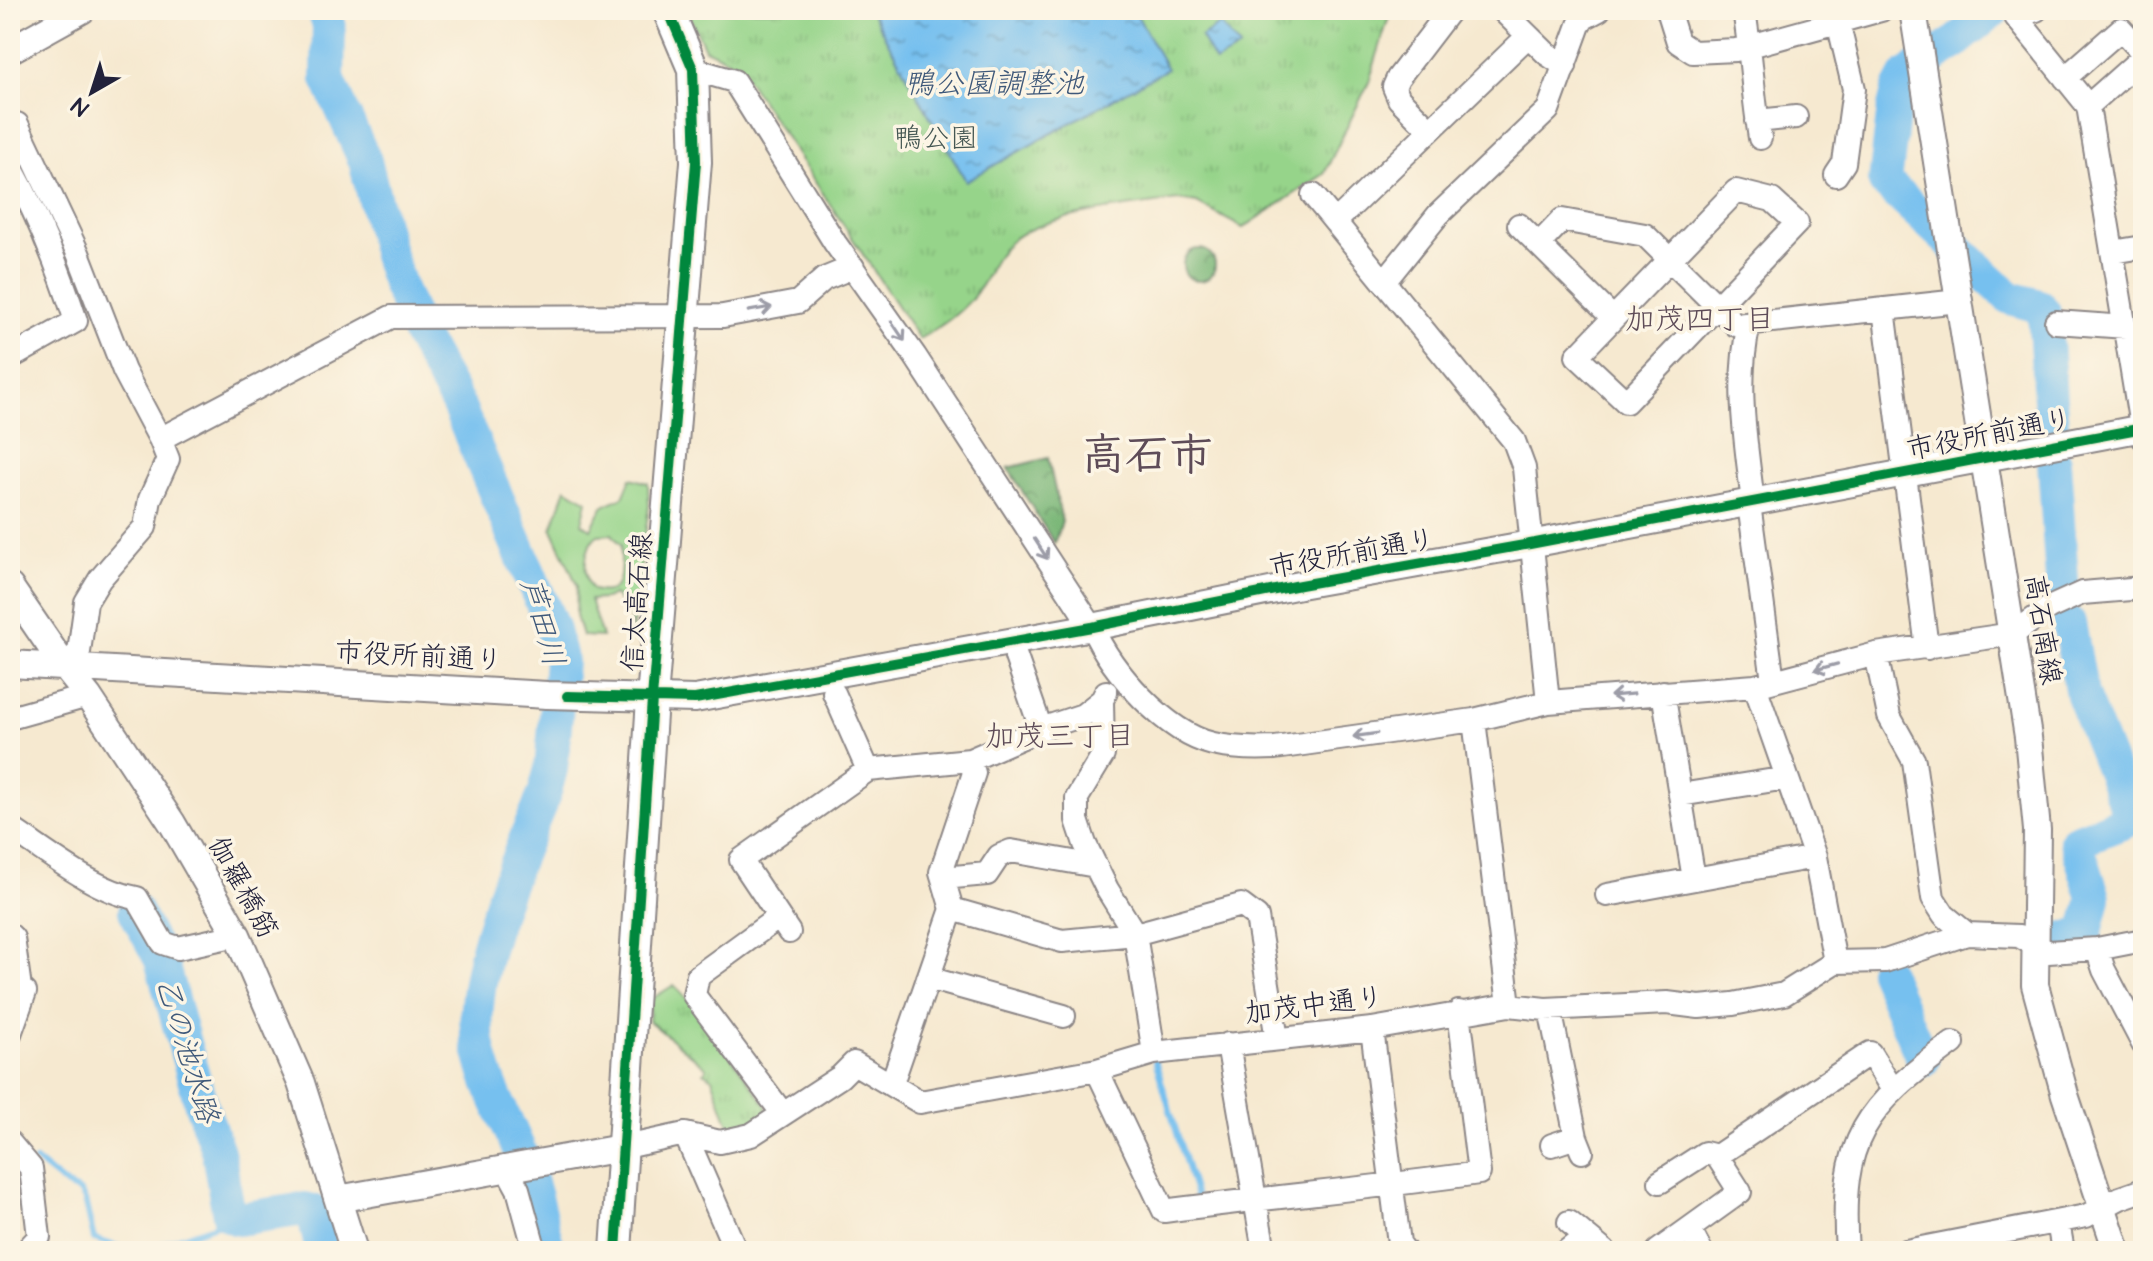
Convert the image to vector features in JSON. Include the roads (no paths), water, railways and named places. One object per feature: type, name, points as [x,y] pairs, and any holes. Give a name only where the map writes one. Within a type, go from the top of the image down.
[{"type":"main road","name":"信太高石線","points":[[616,1251],[652,699],[696,162],[693,69],[668,10]]},
{"type":"street","points":[[10,50],[82,10]]},
{"type":"street","points":[[1430,130],[1399,99],[1394,87],[1450,10]]},
{"type":"street","points":[[1502,10],[1547,54],[1565,66]]},
{"type":"street","points":[[1384,282],[1438,215],[1548,110],[1579,25],[1584,18],[1599,10]]},
{"type":"street","points":[[1668,10],[1678,42],[1689,52],[1736,50],[1881,10]]},
{"type":"street","points":[[1744,10],[1751,46],[1750,65],[1758,130],[1796,117]]},
{"type":"street","name":"高石南線","points":[[1913,10],[2028,737],[2037,830],[2035,985],[2046,1031],[2117,1251]]},
{"type":"street","points":[[2036,10],[2016,17],[2088,106],[2113,252],[2132,295],[2126,327],[2142,432]]},
{"type":"street","points":[[1836,175],[1844,163],[1854,89],[1838,22]]},
{"type":"street","points":[[2065,78],[2121,29],[2143,55],[2088,106]]},
{"type":"street","points":[[1335,222],[1528,36]]},
{"type":"street","points":[[693,69],[734,81],[793,177],[1092,627],[1099,645],[1145,700],[1176,728],[1210,744],[1242,749],[1275,748],[1474,720],[1548,702],[1764,684],[1876,654],[2013,634],[2049,608],[2082,593],[2143,588]]},
{"type":"street","points":[[10,129],[17,124],[78,253],[124,371],[168,459],[150,499],[145,527],[100,579],[86,602],[79,652],[64,666]]},
{"type":"street","points":[[10,165],[55,258],[76,321],[10,358]]},
{"type":"street","points":[[1736,191],[1772,200],[1797,223],[1626,402],[1577,356],[1669,259],[1736,191]]},
{"type":"street","points":[[1313,195],[1514,441],[1524,468],[1548,702]]},
{"type":"street","points":[[1539,244],[1562,220],[1645,235],[1736,325],[1959,301]]},
{"type":"street","points":[[1519,225],[1613,318]]},
{"type":"street","points":[[2113,252],[2143,247]]},
{"type":"street","points":[[160,439],[391,317],[723,316],[798,302],[824,279],[853,267]]},
{"type":"street","points":[[1884,309],[1927,648]]},
{"type":"street","points":[[2056,322],[2126,327]]},
{"type":"street","points":[[1749,324],[1741,357],[1741,405],[1764,684],[1787,778],[1815,857],[1835,962],[1885,961],[1967,934],[2019,936],[2048,952],[2097,949],[2143,940]]},
{"type":"street","name":"市役所前通り","points":[[10,664],[557,695],[695,699],[1983,458],[2142,432]]},
{"type":"street","name":"伽羅橋筋","points":[[10,587],[88,696],[172,823],[237,935],[301,1083],[354,1251]]},
{"type":"street","points":[[1876,654],[1889,716],[1914,761],[1933,898],[1944,915],[1967,934]]},
{"type":"street","points":[[1016,657],[1041,729]]},
{"type":"street","points":[[783,1114],[694,995],[698,976],[784,924],[741,860],[868,770],[970,760],[1041,729],[1083,715],[1102,700],[1119,670]]},
{"type":"street","points":[[1663,692],[1694,879]]},
{"type":"street","points":[[834,693],[868,770]]},
{"type":"street","points":[[10,718],[88,696]]},
{"type":"street","points":[[1102,700],[1103,755],[1077,798],[1077,820],[1096,866],[1135,934],[1154,1053]]},
{"type":"street","points":[[1474,720],[1509,1005]]},
{"type":"street","points":[[892,1083],[952,909],[941,872],[974,773],[970,760]]},
{"type":"street","points":[[1680,795],[1787,778]]},
{"type":"street","points":[[10,828],[97,884],[120,896],[137,898],[163,943],[178,948],[237,935]]},
{"type":"street","points":[[943,878],[987,874],[999,856],[1011,851],[1096,866]]},
{"type":"street","points":[[1607,895],[1815,857]]},
{"type":"street","points":[[952,909],[1062,941],[1135,934],[1241,905],[1257,917],[1277,1039]]},
{"type":"street","points":[[10,935],[20,988],[25,992],[10,1034]]},
{"type":"street","points":[[2097,949],[2104,970],[2143,1044]]},
{"type":"street","name":"加茂中通り","points":[[621,1148],[685,1134],[720,1142],[751,1135],[840,1077],[854,1063],[920,1102],[1097,1070],[1154,1053],[1372,1029],[1509,1005],[1550,1009],[1667,1003],[1699,1007],[1733,1004],[1784,994],[1835,962]]},
{"type":"street","points":[[928,978],[1064,1016]]},
{"type":"street","points":[[1550,1009],[1579,1144],[1552,1145]]},
{"type":"street","points":[[1097,1070],[1164,1211],[1479,1173],[1459,1012]]},
{"type":"street","points":[[1372,1029],[1399,1243],[1405,1251]]},
{"type":"street","points":[[1847,1251],[1846,1176],[1856,1143],[1872,1115],[1893,1090],[1953,1043]]},
{"type":"street","points":[[1228,1044],[1264,1251]]},
{"type":"street","points":[[1717,1156],[1870,1053],[1893,1090]]},
{"type":"street","points":[[685,1134],[736,1251]]},
{"type":"street","points":[[10,1143],[31,1168],[33,1178],[39,1237],[26,1251]]},
{"type":"street","points":[[338,1199],[621,1148]]},
{"type":"street","points":[[1658,1251],[1740,1192],[1717,1156],[1705,1153],[1660,1182]]},
{"type":"street","points":[[517,1165],[518,1189],[535,1251]]},
{"type":"street","points":[[1906,1251],[1954,1247],[2086,1216],[2143,1190]]},
{"type":"street","points":[[2058,1222],[2063,1251]]},
{"type":"street","points":[[1567,1251],[1577,1229],[1604,1251]]},
{"type":"street","points":[[1689,1229],[1701,1251]]},
{"type":"water","name":"鴨公園調整池","points":[[870,10],[1134,10],[1167,69],[966,181]]},
{"type":"water","points":[[1220,24],[1240,48],[1215,62],[1201,37]]},
{"type":"water","points":[[533,1171],[555,1251],[541,1251],[518,1173]]},
{"type":"waterway","name":"芦田川","points":[[323,10],[329,24],[328,79],[365,161],[399,286],[420,336],[457,403],[552,627],[561,662],[551,769],[544,795],[496,917],[480,983],[477,1014],[482,1059],[526,1168],[549,1251]]},
{"type":"waterway","points":[[1994,10],[1953,44],[1906,76],[1894,107],[1885,182],[2010,298],[2039,306],[2044,312],[2052,428]]},
{"type":"waterway","points":[[2054,462],[2063,595]]},
{"type":"waterway","points":[[2048,940],[2085,936],[2094,898],[2076,841],[2127,821],[2130,816],[2082,695],[2069,623]]},
{"type":"waterway","name":"乙の池水路","points":[[135,911],[161,960],[201,1104],[218,1152],[229,1215],[238,1219],[305,1209],[313,1211],[322,1251]]},
{"type":"waterway","points":[[1885,971],[1923,1060]]},
{"type":"waterway","points":[[1155,1060],[1196,1197]]},
{"type":"waterway","points":[[36,1161],[67,1186],[80,1192],[85,1200],[94,1239],[123,1248],[155,1246],[222,1223],[229,1215]]},
{"type":"district","name":"加茂四丁目","points":[[1700,319]]},
{"type":"district","name":"高石市","points":[[1147,454]]},
{"type":"district","name":"加茂三丁目","points":[[1060,736]]},
{"type":"park label","name":"鴨公園","points":[[936,137]]}]
